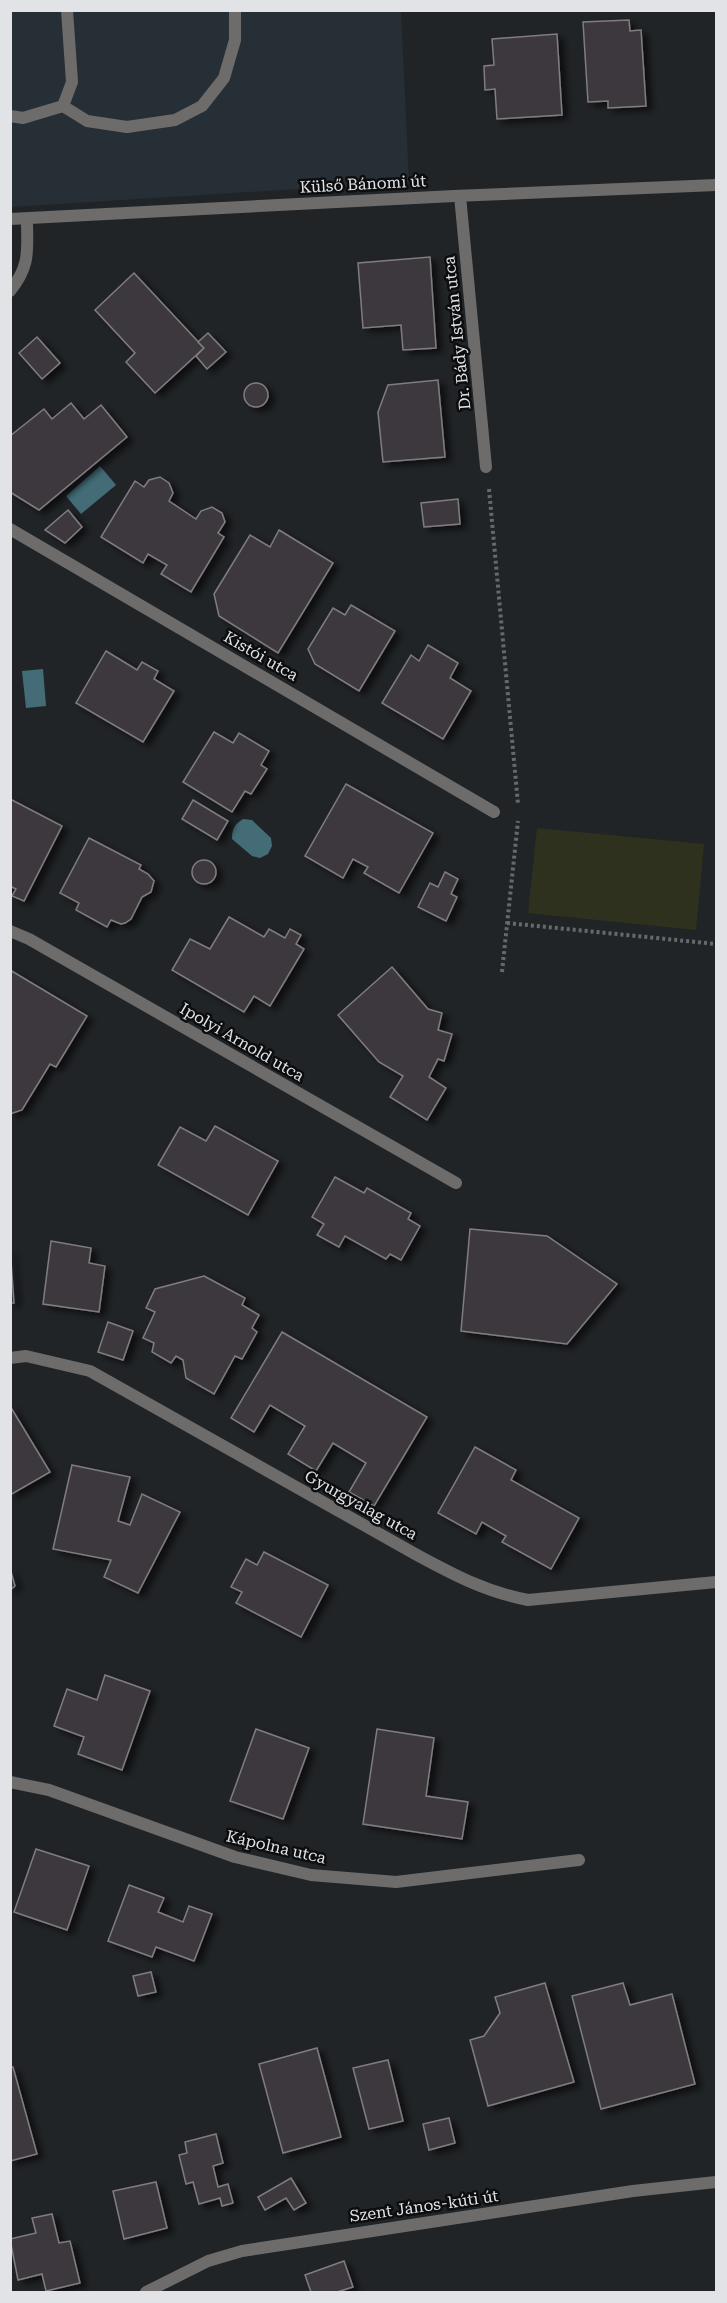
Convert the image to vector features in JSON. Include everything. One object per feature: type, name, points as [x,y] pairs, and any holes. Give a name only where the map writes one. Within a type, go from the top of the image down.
[{"type":"street","points":[[63,106],[72,82],[67,10]]},
{"type":"street","points":[[10,116],[23,118],[63,106],[87,121],[127,127],[176,120],[202,106],[224,78],[235,40],[234,10]]},
{"type":"street","name":"Külső Bánomi út","points":[[10,219],[717,185]]},
{"type":"street","name":"Dr. Bády István utca","points":[[460,196],[486,467]]},
{"type":"street","points":[[10,291],[21,277],[26,264],[27,219]]},
{"type":"street","name":"Kistói utca","points":[[10,529],[494,812]]},
{"type":"street","name":"Ipolyi Arnold utca","points":[[10,931],[30,939],[456,1183]]},
{"type":"street","name":"Gyurgyalag utca","points":[[10,1358],[26,1356],[90,1371],[417,1556],[468,1583],[499,1594],[528,1600],[717,1582]]},
{"type":"street","name":"Kápolna utca","points":[[10,1782],[49,1790],[235,1857],[311,1875],[396,1882],[579,1860]]},
{"type":"street","name":"Szent János-kúti út","points":[[146,2292],[208,2261],[242,2251],[633,2191],[717,2182]]},
{"type":"path","points":[[486,467],[519,814],[502,972]]},
{"type":"path","points":[[507,923],[717,944]]},
{"type":"shaded area","points":[[11,11],[401,11],[409,182],[11,207]]},
{"type":"green space","points":[[537,828],[704,844],[696,930],[528,913]]},
{"type":"water","points":[[100,466],[116,485],[81,514],[66,496]]},
{"type":"water","points":[[43,669],[46,706],[26,708],[22,671]]},
{"type":"water","points":[[243,819],[252,820],[271,838],[272,846],[268,854],[260,858],[252,856],[232,839],[234,828]]},
{"type":"building","points":[[629,20],[630,31],[641,30],[646,106],[608,108],[608,101],[588,102],[583,22]]},
{"type":"building","points":[[557,34],[562,115],[497,119],[495,89],[485,90],[484,66],[494,65],[492,39]]},
{"type":"building","points":[[430,257],[436,348],[403,350],[401,325],[363,328],[358,263]]},
{"type":"building","points":[[134,273],[204,348],[155,393],[126,362],[135,353],[95,310]]},
{"type":"building","points":[[208,333],[226,352],[207,369],[196,356],[204,348],[198,342]]},
{"type":"building","points":[[37,337],[60,363],[42,379],[19,353]]},
{"type":"building","points":[[438,380],[445,457],[383,462],[378,412],[388,385]]},
{"type":"building","points":[[256,383],[261,384],[267,390],[267,400],[261,406],[256,407],[251,406],[245,400],[244,395],[245,390],[251,384]]},
{"type":"building","points":[[71,403],[84,419],[101,405],[127,437],[39,510],[10,492],[10,436],[44,409],[52,419]]},
{"type":"building","points":[[160,477],[169,483],[173,493],[169,501],[196,519],[201,511],[212,507],[222,513],[225,522],[218,533],[224,537],[191,592],[161,574],[167,565],[148,554],[143,563],[101,537],[135,481],[144,487],[149,480]]},
{"type":"building","points":[[458,499],[460,524],[424,527],[421,503]]},
{"type":"building","points":[[68,510],[82,527],[65,543],[45,530]]},
{"type":"building","points":[[279,530],[333,563],[278,653],[219,616],[214,594],[250,535],[270,547]]},
{"type":"building","points":[[351,605],[395,631],[359,691],[315,664],[308,649],[333,608],[345,615]]},
{"type":"building","points":[[428,645],[458,663],[450,678],[471,691],[443,739],[382,703],[411,655],[419,661]]},
{"type":"building","points":[[106,651],[137,670],[142,662],[158,671],[154,679],[174,691],[143,742],[76,703]]},
{"type":"building","points":[[214,732],[233,743],[239,733],[269,751],[261,765],[267,769],[251,794],[245,791],[232,812],[183,782]]},
{"type":"building","points":[[346,784],[433,833],[399,893],[364,873],[368,867],[353,859],[343,878],[305,856]]},
{"type":"building","points":[[10,799],[62,826],[24,901],[12,896],[16,889],[10,886]]},
{"type":"building","points":[[193,800],[228,821],[217,840],[182,819]]},
{"type":"building","points":[[89,838],[141,865],[139,869],[154,881],[151,892],[142,897],[131,919],[125,923],[121,924],[111,920],[107,927],[76,910],[79,903],[60,893]]},
{"type":"building","points":[[204,860],[212,864],[216,872],[212,880],[204,884],[196,880],[192,872],[196,864]]},
{"type":"building","points":[[445,872],[458,879],[451,894],[457,897],[446,921],[418,907],[430,883],[438,887]]},
{"type":"building","points":[[229,917],[264,937],[269,929],[285,938],[290,929],[301,935],[296,944],[304,949],[270,1006],[254,996],[244,1012],[172,970],[190,939],[210,949]]},
{"type":"building","points":[[392,967],[428,1009],[442,1013],[438,1030],[452,1034],[444,1061],[438,1059],[429,1077],[446,1088],[427,1120],[390,1097],[403,1076],[379,1062],[338,1015]]},
{"type":"building","points":[[10,970],[87,1016],[56,1067],[50,1064],[22,1110],[10,1114]]},
{"type":"building","points":[[215,1126],[278,1161],[248,1215],[158,1165],[180,1127],[206,1141]]},
{"type":"building","points":[[335,1177],[364,1193],[367,1188],[411,1213],[408,1219],[420,1226],[401,1260],[390,1254],[386,1259],[345,1236],[339,1247],[317,1235],[324,1224],[312,1217]]},
{"type":"building","points":[[470,1229],[547,1236],[617,1284],[567,1344],[461,1331]]},
{"type":"building","points":[[51,1241],[91,1248],[89,1263],[105,1266],[99,1312],[43,1304]]},
{"type":"building","points":[[10,1248],[14,1303],[10,1303]]},
{"type":"building","points":[[204,1276],[245,1298],[242,1305],[259,1315],[252,1328],[257,1332],[242,1359],[235,1356],[214,1394],[186,1378],[183,1360],[176,1356],[171,1363],[152,1352],[154,1343],[143,1338],[155,1312],[146,1308],[155,1289]]},
{"type":"building","points":[[108,1322],[133,1331],[123,1360],[98,1352]]},
{"type":"building","points":[[282,1332],[427,1417],[374,1506],[349,1492],[366,1463],[333,1443],[316,1471],[288,1454],[305,1426],[270,1405],[254,1432],[231,1418]]},
{"type":"building","points":[[10,1406],[50,1472],[10,1495]]},
{"type":"building","points":[[475,1447],[516,1470],[511,1480],[579,1518],[551,1569],[502,1542],[506,1536],[482,1522],[476,1534],[438,1513]]},
{"type":"building","points":[[72,1465],[130,1477],[118,1521],[130,1525],[142,1494],[180,1512],[138,1593],[104,1577],[111,1560],[53,1549]]},
{"type":"building","points":[[264,1552],[328,1585],[301,1637],[236,1603],[242,1592],[231,1587],[246,1559],[257,1565]]},
{"type":"building","points":[[10,1568],[15,1586],[10,1590]]},
{"type":"building","points":[[105,1675],[150,1691],[122,1770],[78,1754],[84,1737],[54,1726],[67,1689],[97,1700]]},
{"type":"building","points":[[256,1729],[309,1748],[283,1819],[230,1801]]},
{"type":"building","points":[[377,1729],[434,1738],[426,1796],[468,1802],[462,1839],[363,1824]]},
{"type":"building","points":[[36,1849],[89,1866],[67,1930],[14,1912]]},
{"type":"building","points":[[129,1885],[164,1898],[158,1912],[183,1922],[189,1906],[212,1914],[194,1961],[156,1947],[152,1957],[108,1941]]},
{"type":"building","points":[[151,1972],[156,1992],[138,1996],[133,1976]]},
{"type":"building","points":[[545,1983],[574,2082],[488,2106],[470,2040],[484,2036],[500,2013],[495,1997]]},
{"type":"building","points":[[623,1983],[630,2005],[672,1994],[695,2084],[601,2109],[572,1996]]},
{"type":"building","points":[[317,2048],[341,2137],[283,2153],[259,2064]]},
{"type":"building","points":[[388,2060],[403,2121],[369,2129],[353,2068]]},
{"type":"building","points":[[10,2067],[13,2067],[37,2154],[10,2161]]},
{"type":"building","points":[[449,2118],[455,2143],[429,2150],[423,2124]]},
{"type":"building","points":[[216,2134],[223,2163],[213,2166],[218,2187],[228,2184],[233,2203],[222,2206],[220,2198],[199,2204],[193,2182],[186,2184],[179,2155],[187,2153],[185,2142]]},
{"type":"building","points":[[291,2178],[306,2203],[294,2210],[286,2198],[265,2210],[258,2197]]},
{"type":"building","points":[[156,2182],[167,2228],[124,2239],[113,2191]]},
{"type":"building","points":[[52,2214],[59,2243],[70,2241],[80,2283],[46,2291],[42,2274],[18,2280],[10,2239],[36,2233],[32,2218]]},
{"type":"building","points":[[344,2261],[353,2287],[337,2292],[311,2292],[305,2275]]}]
